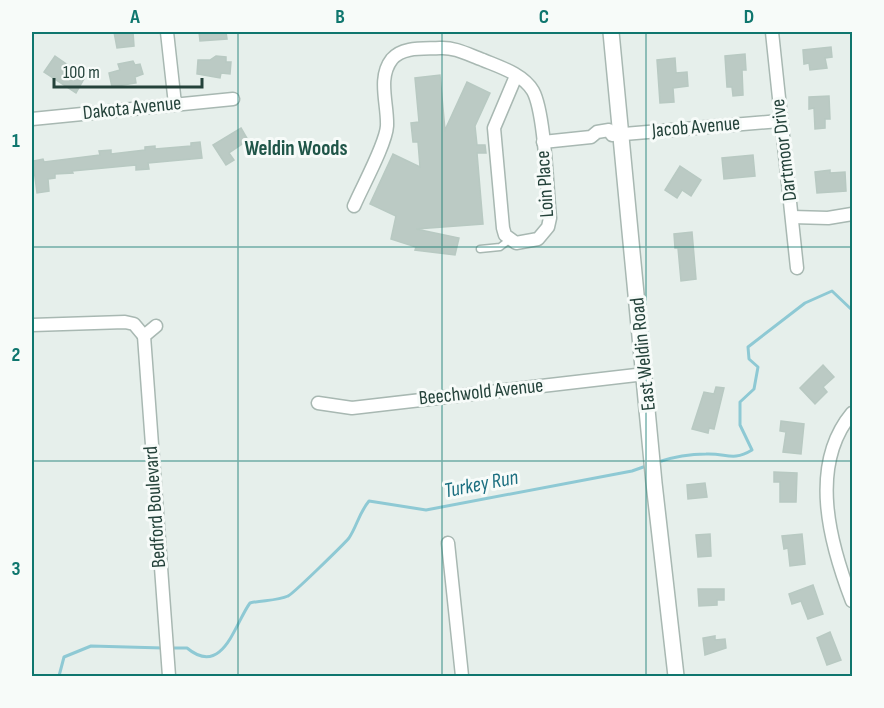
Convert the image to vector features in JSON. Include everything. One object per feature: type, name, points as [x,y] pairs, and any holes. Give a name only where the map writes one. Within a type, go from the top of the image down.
[{"type":"street","points":[[166,32],[175,104]]},
{"type":"street","name":"East Weldin Road","points":[[611,32],[617,134],[645,374],[654,483],[676,676]]},
{"type":"street","name":"Dartmoor Drive","points":[[772,32],[797,268]]},
{"type":"street","name":"Loin Place","points":[[354,206],[385,133],[384,81],[389,65],[397,54],[406,51],[449,47],[516,76],[533,90],[537,102],[550,218],[548,227],[531,242],[516,243],[509,240]]},
{"type":"street","points":[[509,240],[503,228],[494,128],[516,76]]},
{"type":"street","name":"Dakota Avenue","points":[[32,118],[233,99]]},
{"type":"street","name":"Jacob Avenue","points":[[543,142],[591,137],[597,141],[610,140],[617,134],[780,121]]},
{"type":"street","points":[[792,218],[828,218],[852,214]]},
{"type":"street","points":[[32,325],[125,322],[134,324],[144,336],[156,326]]},
{"type":"street","name":"Bedford Boulevard","points":[[144,336],[164,638],[169,676]]},
{"type":"street","name":"Beechwold Avenue","points":[[318,403],[352,408],[645,374]]},
{"type":"street","points":[[852,413],[835,440],[827,480],[833,544],[852,602]]},
{"type":"street","points":[[448,543],[462,676]]},
{"type":"lane","points":[[480,249],[500,247],[509,240]]},
{"type":"building","points":[[114,32],[133,32],[134,46],[117,48]]},
{"type":"building","points":[[199,32],[226,32],[227,39],[200,41]]},
{"type":"building","points":[[831,47],[832,57],[825,58],[827,68],[810,70],[809,63],[804,64],[803,50]]},
{"type":"building","points":[[745,54],[746,70],[742,70],[743,95],[733,96],[732,87],[727,87],[725,56]]},
{"type":"building","points":[[55,56],[85,77],[76,93],[44,72]]},
{"type":"building","points":[[216,56],[226,57],[226,62],[231,62],[230,74],[221,73],[220,78],[197,74],[198,60],[210,60]]},
{"type":"building","points":[[675,58],[676,73],[687,72],[688,86],[673,88],[674,102],[660,103],[657,60]]},
{"type":"building","points":[[133,61],[135,65],[140,64],[143,74],[135,77],[136,83],[112,87],[109,73],[120,70],[118,64]]},
{"type":"building","points":[[440,75],[445,130],[467,82],[490,93],[475,126],[477,145],[485,145],[486,153],[477,153],[483,224],[416,229],[459,238],[455,255],[415,250],[416,247],[391,239],[396,216],[370,204],[393,154],[420,167],[418,142],[413,142],[411,123],[419,122],[415,78]]},
{"type":"building","points":[[829,96],[830,119],[825,119],[825,128],[815,129],[814,108],[809,109],[809,97]]},
{"type":"building","points":[[241,128],[248,140],[229,153],[234,160],[226,165],[213,145]]},
{"type":"building","points":[[200,142],[202,158],[148,163],[149,169],[136,170],[136,165],[55,174],[55,178],[48,179],[49,191],[37,193],[33,161],[43,159],[44,162],[100,155],[99,151],[111,150],[111,154],[145,150],[145,147],[155,146],[155,149],[191,146],[191,143]]},
{"type":"building","points":[[753,155],[755,176],[724,179],[722,158]]},
{"type":"building","points":[[680,166],[701,180],[691,196],[682,190],[677,198],[665,190]]},
{"type":"building","points":[[830,170],[830,173],[845,172],[846,191],[817,193],[815,172]]},
{"type":"building","points":[[692,232],[696,279],[681,281],[678,248],[675,248],[674,234]]},
{"type":"building","points":[[823,365],[834,377],[823,387],[827,392],[815,404],[800,388]]},
{"type":"building","points":[[716,387],[724,388],[714,429],[709,428],[708,433],[692,429],[704,392],[714,394]]},
{"type":"building","points":[[781,421],[804,424],[801,454],[783,452],[786,432],[780,431]]},
{"type":"building","points":[[774,472],[797,473],[796,502],[780,502],[780,482],[774,482]]},
{"type":"building","points":[[705,483],[707,497],[688,499],[687,485]]},
{"type":"building","points":[[710,534],[711,556],[698,557],[696,535]]},
{"type":"building","points":[[802,534],[805,564],[790,566],[788,548],[784,549],[782,536]]},
{"type":"building","points":[[813,585],[823,614],[808,619],[801,601],[792,604],[789,594]]},
{"type":"building","points":[[698,589],[724,589],[724,600],[717,600],[717,605],[699,606]]},
{"type":"building","points":[[830,632],[841,660],[827,665],[817,638]]},
{"type":"building","points":[[715,636],[715,640],[725,639],[726,648],[705,655],[703,638]]},
{"type":"waterway","name":"Turkey Run","points":[[658,462],[693,455],[739,456],[752,450],[740,425],[740,402],[754,389],[758,367],[749,359],[748,347],[805,303],[832,291],[852,310]]},
{"type":"waterway","name":"Turkey Run","points":[[169,648],[187,648],[199,656],[210,656],[219,652],[233,634],[250,603],[279,599],[292,593],[349,538],[369,501],[426,510],[632,471],[649,465]]},
{"type":"waterway","name":"Turkey Run","points":[[59,676],[64,657],[91,646],[163,648]]},
{"type":"district","name":"Weldin Woods","points":[[296,148]]}]
